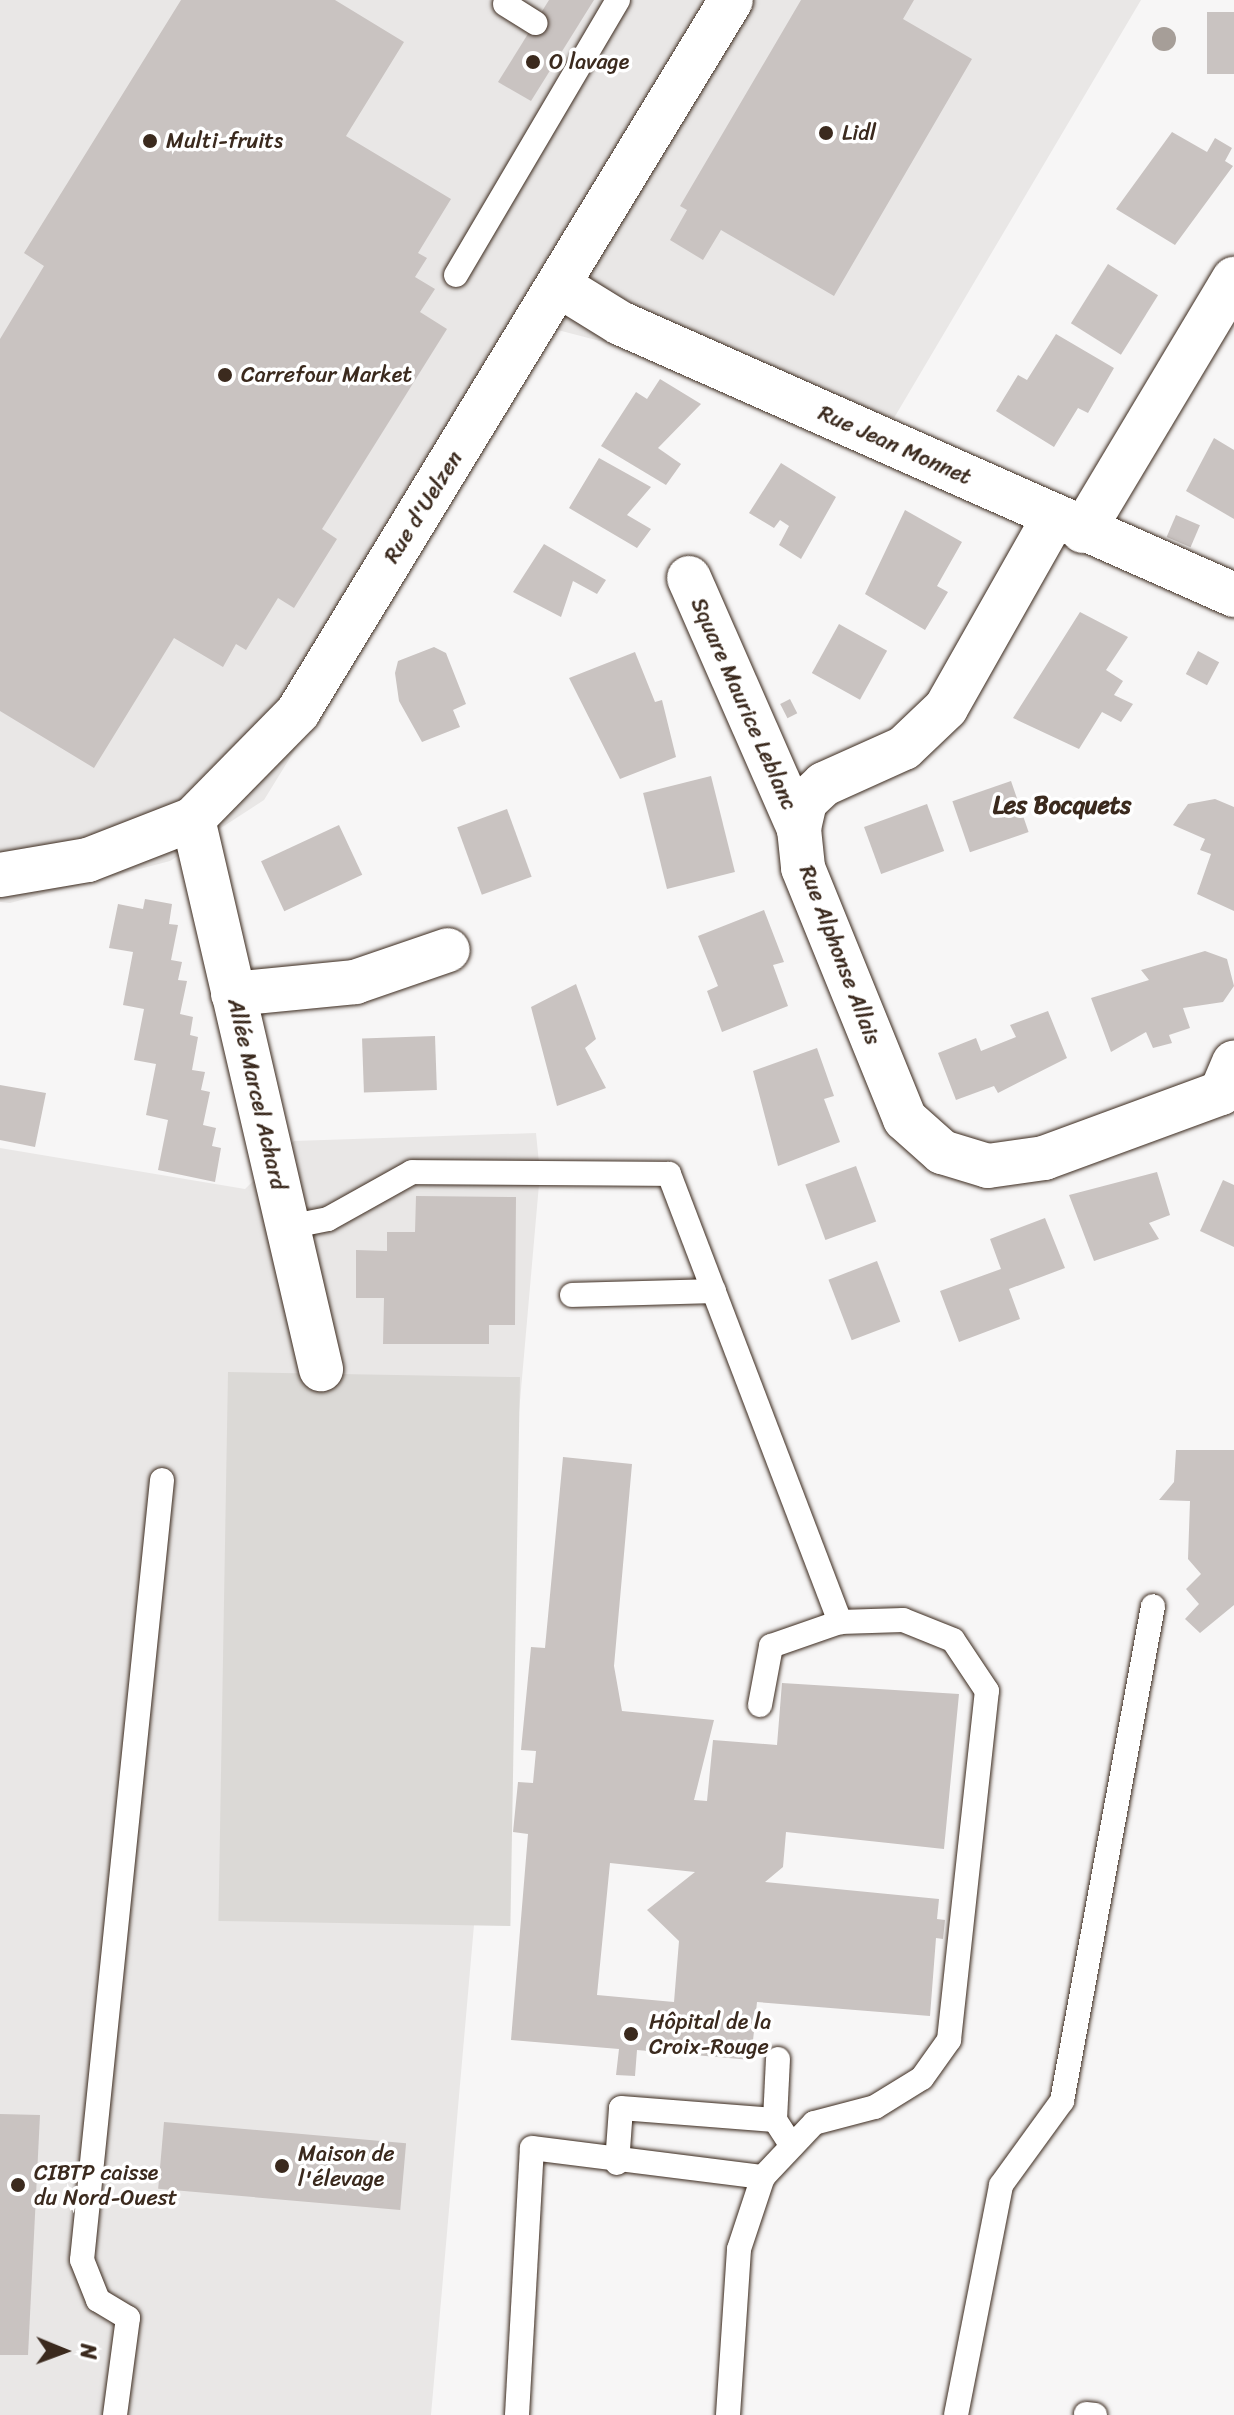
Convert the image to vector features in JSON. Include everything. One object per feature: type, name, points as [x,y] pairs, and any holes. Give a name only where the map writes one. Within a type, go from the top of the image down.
[{"type":"street","name":"Rue d'Uelzen","points":[[0,875],[88,860],[193,819],[298,712],[560,286],[731,0]]},
{"type":"street","name":"Rue Alphonse Allais","points":[[1230,1085],[1044,1158],[988,1166],[942,1152],[905,1119],[803,868],[799,829],[805,802],[824,784],[904,748],[946,708],[1234,279]]},
{"type":"street","name":"Rue Jean Monnet","points":[[560,286],[620,323],[1234,595]]},
{"type":"street","name":"Square Maurice Leblanc","points":[[689,578],[799,829]]},
{"type":"street","name":"Allée Marcel Achard","points":[[193,819],[321,1369]]},
{"type":"street","points":[[233,994],[355,982],[448,950]]},
{"type":"lane","points":[[456,275],[577,48],[618,0]]},
{"type":"lane","points":[[505,4],[535,23]]},
{"type":"lane","points":[[288,1227],[328,1219],[412,1172],[669,1174],[840,1622]]},
{"type":"lane","points":[[572,1295],[714,1291]]},
{"type":"lane","points":[[115,2415],[128,2318],[98,2300],[82,2260],[162,1480]]},
{"type":"lane","points":[[956,2415],[1001,2185],[1062,2101],[1153,1606]]},
{"type":"lane","points":[[728,2415],[739,2249],[763,2177],[814,2123],[875,2107],[922,2078],[949,2040],[981,1773],[987,1691],[953,1640],[903,1620],[840,1622],[793,1632],[771,1646],[760,1705]]},
{"type":"lane","points":[[778,2059],[775,2120],[792,2146]]},
{"type":"lane","points":[[617,2163],[621,2108],[775,2120]]},
{"type":"lane","points":[[517,2415],[532,2148],[617,2163],[763,2177]]},
{"type":"shaded area","points":[[0,0],[1141,0],[894,418],[554,329],[264,800],[170,861],[10,903],[0,902]]},
{"type":"shaded area","points":[[536,1133],[540,1173],[431,2415],[0,2415],[0,1148],[245,1189],[294,1141]]},
{"type":"shaded area","points":[[228,1372],[520,1377],[510,1926],[218,1921]]},
{"type":"building","name":"Carrefour Market","points":[[181,0],[335,0],[404,42],[346,136],[451,199],[418,253],[427,258],[415,277],[435,289],[420,312],[447,329],[322,529],[337,539],[294,608],[278,598],[246,650],[236,644],[223,667],[174,638],[94,768],[0,711],[0,339],[44,266],[24,253]]},
{"type":"building","name":"O lavage","points":[[549,0],[594,0],[531,101],[498,82]]},
{"type":"building","name":"Lidl","points":[[801,0],[914,0],[903,19],[972,59],[834,296],[721,230],[703,260],[670,240],[687,210],[680,206]]},
{"type":"building","points":[[1207,12],[1234,12],[1234,74],[1207,74]]},
{"type":"building","points":[[1172,132],[1207,152],[1215,138],[1232,148],[1225,161],[1233,166],[1175,245],[1116,209]]},
{"type":"building","points":[[1108,264],[1158,295],[1121,355],[1071,323]]},
{"type":"building","points":[[1056,334],[1114,368],[1088,413],[1078,408],[1054,447],[996,411],[1018,375],[1027,380]]},
{"type":"building","points":[[660,379],[701,404],[658,448],[681,464],[666,485],[601,446],[636,392],[647,399]]},
{"type":"building","points":[[1214,438],[1234,450],[1234,519],[1186,491]]},
{"type":"building","points":[[599,458],[651,487],[627,515],[651,529],[637,548],[569,508]]},
{"type":"building","points":[[781,463],[836,497],[801,559],[779,545],[789,526],[780,520],[774,528],[749,513]]},
{"type":"building","points":[[905,510],[962,542],[937,586],[948,592],[925,630],[865,594]]},
{"type":"building","points":[[1176,515],[1200,525],[1191,547],[1167,537]]},
{"type":"building","points":[[544,544],[606,580],[597,594],[573,581],[561,617],[513,592]]},
{"type":"building","points":[[1080,612],[1128,637],[1106,670],[1123,681],[1114,695],[1133,704],[1121,722],[1102,712],[1079,749],[1013,718]]},
{"type":"building","points":[[839,624],[887,651],[860,700],[812,673]]},
{"type":"building","points":[[434,647],[446,653],[466,704],[453,710],[460,727],[422,742],[399,701],[395,673],[398,661]]},
{"type":"building","points":[[1198,651],[1219,662],[1207,685],[1186,674]]},
{"type":"building","points":[[635,652],[655,702],[662,700],[676,757],[620,779],[569,678]]},
{"type":"building","points":[[790,699],[797,713],[787,718],[780,704]]},
{"type":"building","points":[[711,776],[735,872],[667,889],[643,793]]},
{"type":"building","points":[[1011,781],[1029,832],[970,852],[952,801]]},
{"type":"building","points":[[1215,799],[1234,807],[1234,911],[1197,894],[1211,854],[1200,850],[1205,839],[1173,825],[1188,804]]},
{"type":"building","points":[[927,804],[944,851],[881,874],[864,827]]},
{"type":"building","points":[[507,809],[532,877],[482,895],[457,827]]},
{"type":"building","points":[[339,825],[362,875],[284,911],[261,861]]},
{"type":"building","points":[[145,899],[172,904],[169,924],[178,925],[171,960],[182,962],[178,980],[187,981],[180,1014],[193,1017],[190,1035],[198,1037],[192,1070],[205,1072],[201,1090],[210,1092],[203,1125],[216,1128],[212,1146],[221,1148],[215,1182],[158,1170],[168,1120],[146,1115],[156,1064],[134,1060],[144,1009],[123,1005],[133,952],[109,948],[118,904],[143,909]]},
{"type":"building","points":[[764,910],[784,962],[773,965],[788,1006],[722,1032],[707,991],[718,986],[698,936]]},
{"type":"building","points":[[1205,951],[1227,959],[1234,986],[1223,1002],[1183,1008],[1190,1028],[1169,1035],[1172,1043],[1153,1048],[1146,1032],[1111,1052],[1091,998],[1149,980],[1141,970]]},
{"type":"building","points":[[576,984],[596,1039],[585,1048],[606,1088],[557,1106],[531,1007]]},
{"type":"building","points":[[1048,1011],[1067,1058],[998,1093],[994,1086],[956,1100],[938,1053],[976,1038],[981,1051],[1016,1037],[1010,1025]]},
{"type":"building","points":[[435,1036],[437,1090],[364,1093],[362,1039]]},
{"type":"building","points":[[817,1048],[834,1096],[824,1099],[840,1142],[778,1166],[753,1071]]},
{"type":"building","points":[[0,1085],[46,1093],[35,1147],[0,1140]]},
{"type":"building","points":[[856,1166],[876,1221],[825,1240],[805,1184]]},
{"type":"building","points":[[1157,1172],[1170,1215],[1149,1223],[1159,1239],[1094,1261],[1069,1195]]},
{"type":"building","points":[[1223,1180],[1234,1185],[1234,1247],[1200,1231]]},
{"type":"building","points":[[416,1196],[516,1197],[515,1325],[489,1325],[489,1344],[383,1344],[384,1298],[356,1298],[356,1250],[387,1251],[387,1232],[415,1232]]},
{"type":"building","points":[[1045,1218],[1065,1268],[1009,1289],[1020,1319],[959,1342],[940,1291],[1001,1269],[990,1239]]},
{"type":"building","points":[[877,1261],[900,1322],[852,1340],[828,1280]]},
{"type":"building","points":[[1176,1450],[1234,1450],[1234,1605],[1200,1633],[1185,1619],[1199,1604],[1186,1589],[1201,1574],[1188,1559],[1190,1501],[1159,1500],[1174,1482]]},
{"type":"building","points":[[563,1457],[632,1464],[614,1666],[622,1711],[714,1720],[694,1800],[707,1801],[713,1740],[777,1745],[782,1683],[959,1694],[944,1849],[786,1832],[783,1867],[765,1882],[939,1899],[937,1919],[945,1920],[943,1939],[936,1938],[930,2016],[757,2002],[751,2060],[637,2050],[635,2076],[616,2075],[619,2049],[511,2040],[528,1834],[513,1832],[518,1782],[533,1783],[536,1751],[521,1750],[531,1647],[545,1648]],"holes":[[[610,1863],[695,1872],[647,1910],[679,1941],[674,2002],[597,1995]]]},
{"type":"building","name":"CIBTP caisse du Nord-Ouest","points":[[0,2114],[40,2115],[28,2355],[0,2355]]},
{"type":"building","name":"Maison de l'élevage","points":[[164,2122],[406,2143],[400,2210],[158,2189]]},
{"type":"place","name":"O lavage","points":[[533,62]]},
{"type":"place","name":"Lidl","points":[[826,133]]},
{"type":"place","name":"Multi-fruits","points":[[150,141]]},
{"type":"place","name":"Carrefour Market","points":[[225,375]]},
{"type":"place","name":"Hôpital de la Croix-Rouge","points":[[631,2034]]},
{"type":"place","name":"Maison de l'élevage","points":[[282,2166]]},
{"type":"place","name":"CIBTP caisse du Nord-Ouest","points":[[18,2185]]},
{"type":"district","name":"Les Bocquets","points":[[1062,806]]}]
